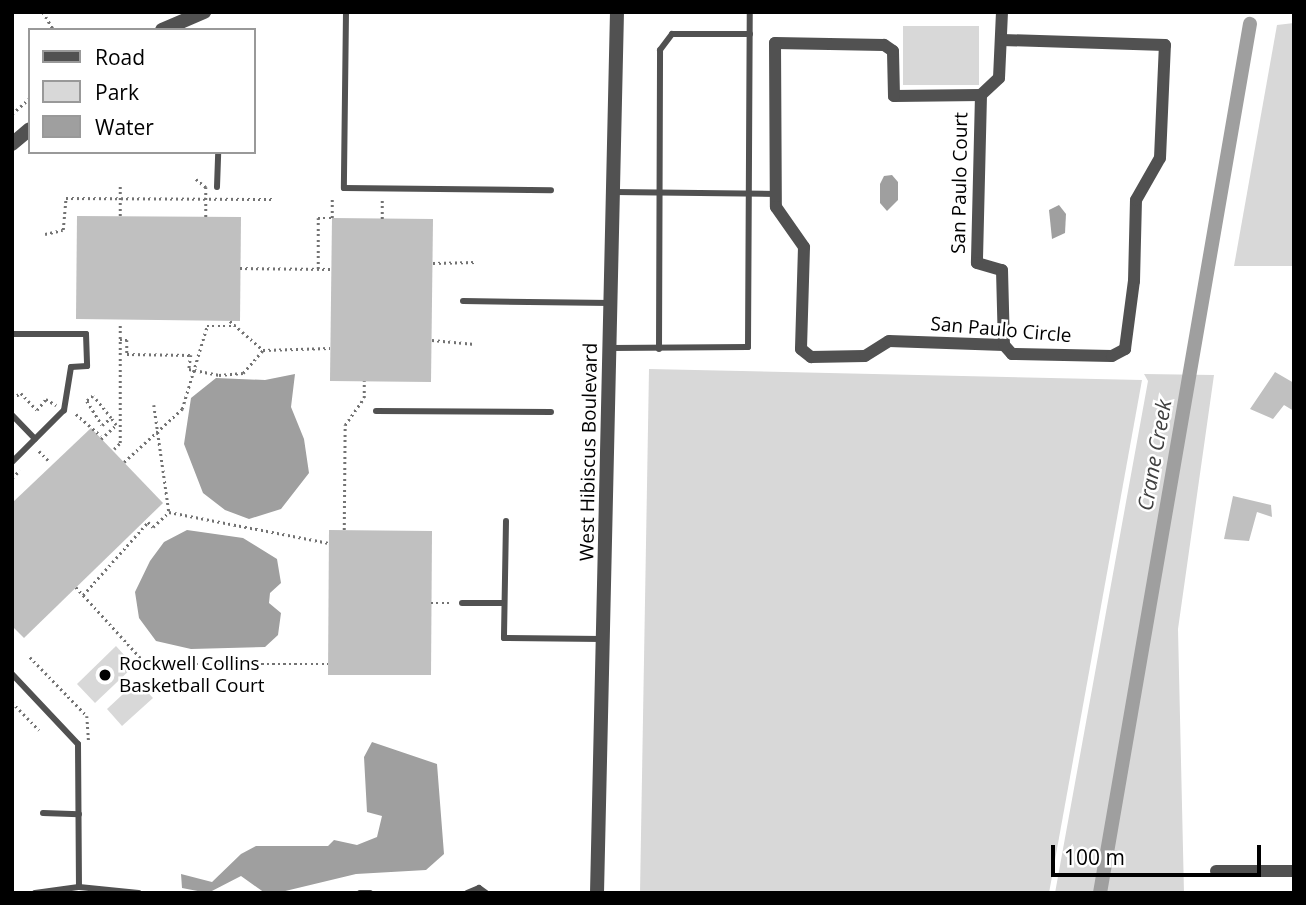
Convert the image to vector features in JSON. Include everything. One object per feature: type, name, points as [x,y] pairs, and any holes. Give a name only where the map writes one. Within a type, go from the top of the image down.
[{"type":"street","points":[[167,28],[204,12]]},
{"type":"street","name":"West Hibiscus Boulevard","points":[[597,893],[617,12]]},
{"type":"street","name":"San Paulo Court","points":[[1002,12],[999,78],[981,95],[977,263],[1002,270],[1004,345]]},
{"type":"street","name":"San Paulo Circle","points":[[981,95],[894,96],[893,51],[884,45],[775,43],[776,207],[804,247],[802,349],[811,357],[864,356],[889,341],[1004,345],[1012,354],[1112,356],[1125,349],[1134,281],[1136,200],[1160,158],[1165,45],[1002,40]]},
{"type":"street","points":[[12,144],[28,130]]},
{"type":"street","points":[[1216,871],[1294,871]]},
{"type":"lane","points":[[346,12],[344,188],[551,190]]},
{"type":"lane","points":[[611,348],[748,347],[750,12]]},
{"type":"lane","points":[[659,349],[662,43],[672,34],[750,34]]},
{"type":"lane","points":[[218,154],[218,187]]},
{"type":"lane","points":[[614,192],[776,194]]},
{"type":"lane","points":[[463,301],[612,303]]},
{"type":"lane","points":[[12,334],[86,334],[87,366],[71,367],[64,410],[12,462]]},
{"type":"lane","points":[[376,411],[551,412]]},
{"type":"lane","points":[[12,415],[35,439]]},
{"type":"lane","points":[[506,521],[504,638],[604,639]]},
{"type":"lane","points":[[462,603],[503,603]]},
{"type":"lane","points":[[12,674],[78,744],[79,887]]},
{"type":"lane","points":[[43,813],[79,814]]},
{"type":"lane","points":[[35,893],[79,887],[139,893]]},
{"type":"lane","points":[[467,893],[479,888],[486,893]]},
{"type":"lane","points":[[360,893],[369,893]]},
{"type":"path","points":[[43,12],[53,28]]},
{"type":"path","points":[[12,114],[28,100]]},
{"type":"path","points":[[196,179],[206,187],[206,217]]},
{"type":"path","points":[[120,186],[120,216]]},
{"type":"path","points":[[382,219],[383,189]]},
{"type":"path","points":[[45,234],[63,230],[66,198],[274,199]]},
{"type":"path","points":[[318,269],[318,218],[332,218],[332,199]]},
{"type":"path","points":[[433,263],[476,262]]},
{"type":"path","points":[[240,268],[331,269]]},
{"type":"path","points":[[230,321],[263,350],[330,348]]},
{"type":"path","points":[[114,449],[120,443],[120,322]]},
{"type":"path","points":[[124,462],[157,429],[182,409],[207,326],[236,326]]},
{"type":"path","points":[[120,340],[127,340],[127,354],[191,355],[189,369],[194,370],[243,373],[263,350]]},
{"type":"path","points":[[432,340],[475,344]]},
{"type":"path","points":[[344,530],[345,425],[364,398],[364,381]]},
{"type":"path","points":[[76,414],[101,437],[116,425],[111,418],[93,396],[86,403],[102,425],[111,418]]},
{"type":"path","points":[[154,405],[169,512]]},
{"type":"path","points":[[39,451],[50,461]]},
{"type":"path","points":[[169,512],[329,543]]},
{"type":"path","points":[[83,595],[148,522],[153,527],[169,512]]},
{"type":"path","points":[[76,587],[146,664],[328,664]]},
{"type":"path","points":[[431,603],[462,603]]},
{"type":"path","points":[[30,657],[87,716],[89,747]]},
{"type":"path","points":[[12,702],[39,730]]},
{"type":"path","points":[[12,715],[19,709]]},
{"type":"green space","points":[[1294,23],[1294,266],[1234,266],[1277,25]]},
{"type":"green space","points":[[903,26],[979,26],[979,85],[903,85]]},
{"type":"green space","points":[[649,369],[1142,380],[1049,893],[640,893]]},
{"type":"green space","points":[[1144,374],[1214,375],[1178,629],[1184,893],[1055,893],[1148,381]]},
{"type":"green space","name":"Rockwell Collins Basketball Court","points":[[116,646],[134,666],[95,703],[77,684]]},
{"type":"green space","points":[[137,681],[153,698],[122,726],[107,709]]},
{"type":"water","points":[[892,175],[898,182],[898,200],[887,211],[880,203],[880,184],[884,176]]},
{"type":"water","points":[[1059,205],[1066,214],[1065,233],[1052,239],[1049,210]]},
{"type":"water","points":[[295,374],[291,407],[304,439],[309,473],[281,509],[249,519],[225,510],[203,493],[184,444],[191,398],[216,378],[265,380]]},
{"type":"water","points":[[187,530],[243,538],[277,559],[281,583],[270,593],[269,603],[281,613],[278,635],[265,647],[191,649],[156,641],[139,618],[135,592],[150,561],[164,542]]},
{"type":"water","points":[[372,742],[437,764],[444,854],[426,870],[356,874],[277,893],[265,893],[241,876],[208,893],[182,888],[181,874],[212,882],[241,854],[256,846],[328,846],[334,840],[357,845],[377,837],[382,816],[367,812],[364,757]]},
{"type":"building","points":[[77,216],[241,217],[240,321],[76,319]]},
{"type":"building","points":[[332,218],[433,219],[431,382],[330,381]]},
{"type":"building","points":[[1275,372],[1294,383],[1294,411],[1284,405],[1273,419],[1250,409]]},
{"type":"building","points":[[91,428],[163,503],[24,638],[12,626],[12,503]]},
{"type":"building","points":[[1233,496],[1271,505],[1272,517],[1257,512],[1249,541],[1224,539]]},
{"type":"building","points":[[329,530],[432,531],[431,675],[328,675]]},
{"type":"waterway","name":"Crane Creek","points":[[1100,893],[1250,24]]},
{"type":"place","name":"Rockwell Collins Basketball Court","points":[[105,675]]}]
